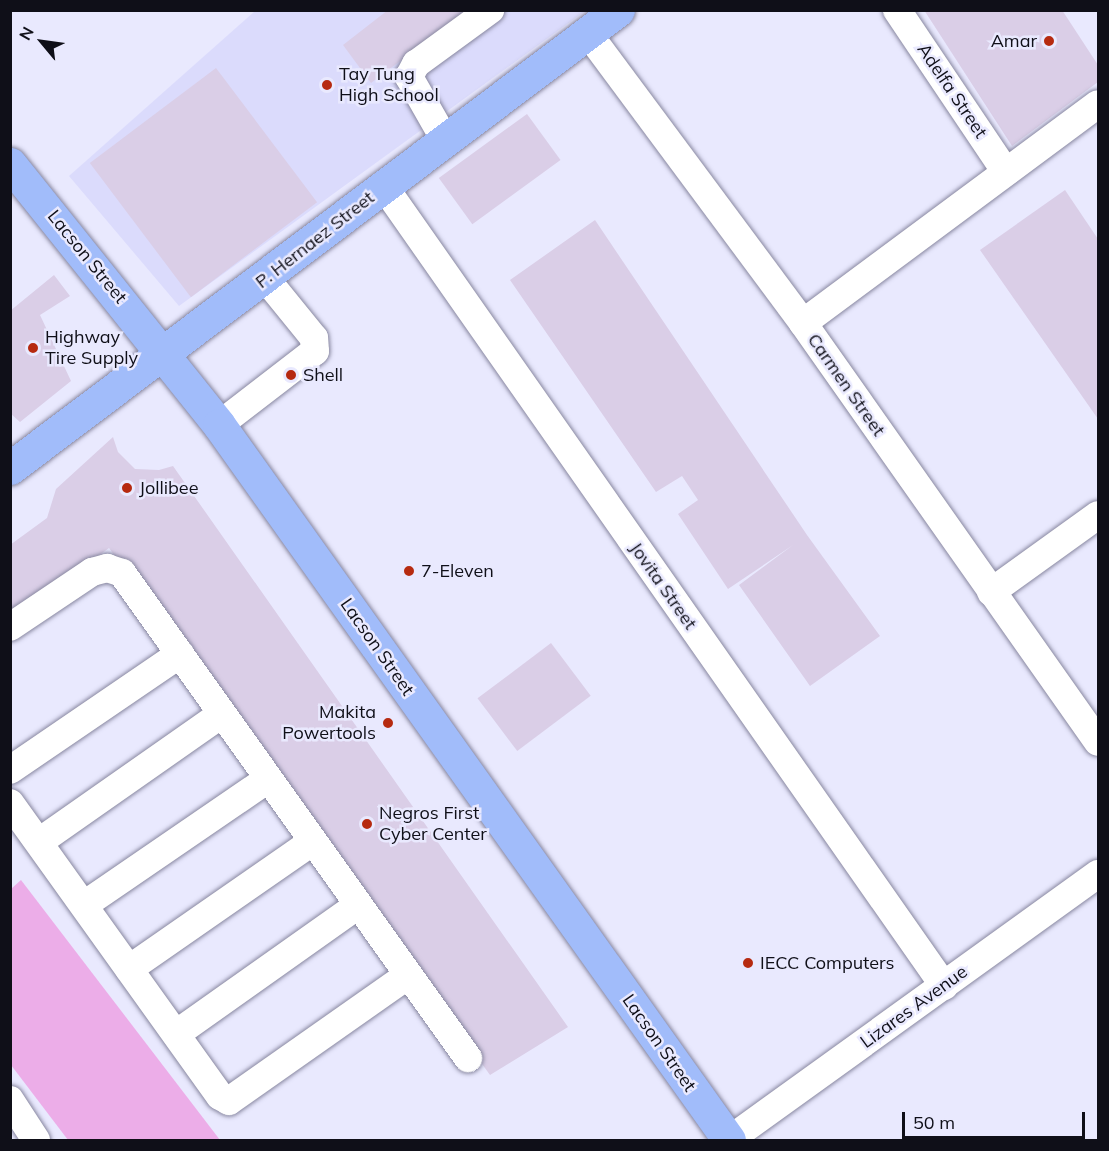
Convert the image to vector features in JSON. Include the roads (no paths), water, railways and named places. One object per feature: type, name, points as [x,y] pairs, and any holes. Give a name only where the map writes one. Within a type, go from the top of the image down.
[{"type":"main road","name":"P. Hernaez Street","points":[[10,468],[266,279],[383,186],[618,10]]},
{"type":"main road","name":"Lacson Street","points":[[10,164],[166,354],[219,425],[729,1140]]},
{"type":"street","points":[[445,140],[409,77],[416,64],[489,10]]},
{"type":"street","name":"Adelfa Street","points":[[897,10],[1006,172]]},
{"type":"street","name":"Carmen Street","points":[[587,32],[803,323],[1098,742]]},
{"type":"street","points":[[803,323],[1098,104]]},
{"type":"street","name":"Jovita Street","points":[[383,186],[944,986]]},
{"type":"street","points":[[219,425],[315,351],[314,338],[266,279]]},
{"type":"street","points":[[992,592],[1098,515]]},
{"type":"street","points":[[10,627],[92,572],[107,568],[122,573],[468,1058]]},
{"type":"street","points":[[10,770],[180,654]]},
{"type":"street","points":[[39,842],[222,714]]},
{"type":"street","points":[[84,905],[268,779]]},
{"type":"street","points":[[10,803],[220,1095],[229,1101],[408,975]]},
{"type":"street","points":[[129,969],[313,842]]},
{"type":"street","name":"Lizares Avenue","points":[[729,1140],[1098,874]]},
{"type":"street","points":[[176,1034],[358,905]]},
{"type":"street","points":[[10,1100],[36,1140]]},
{"type":"place","name":"Amar","points":[[1049,41]]},
{"type":"place","name":"Tay Tung High School","points":[[327,85]]},
{"type":"place","name":"Highway Tire Supply","points":[[33,348]]},
{"type":"place","name":"Shell","points":[[291,375]]},
{"type":"place","name":"Jollibee","points":[[127,488]]},
{"type":"place","name":"7-Eleven","points":[[409,571]]},
{"type":"place","name":"Makita Powertools","points":[[388,723]]},
{"type":"place","name":"Negros First Cyber Center","points":[[367,824]]},
{"type":"place","name":"IECC Computers","points":[[748,963]]}]
